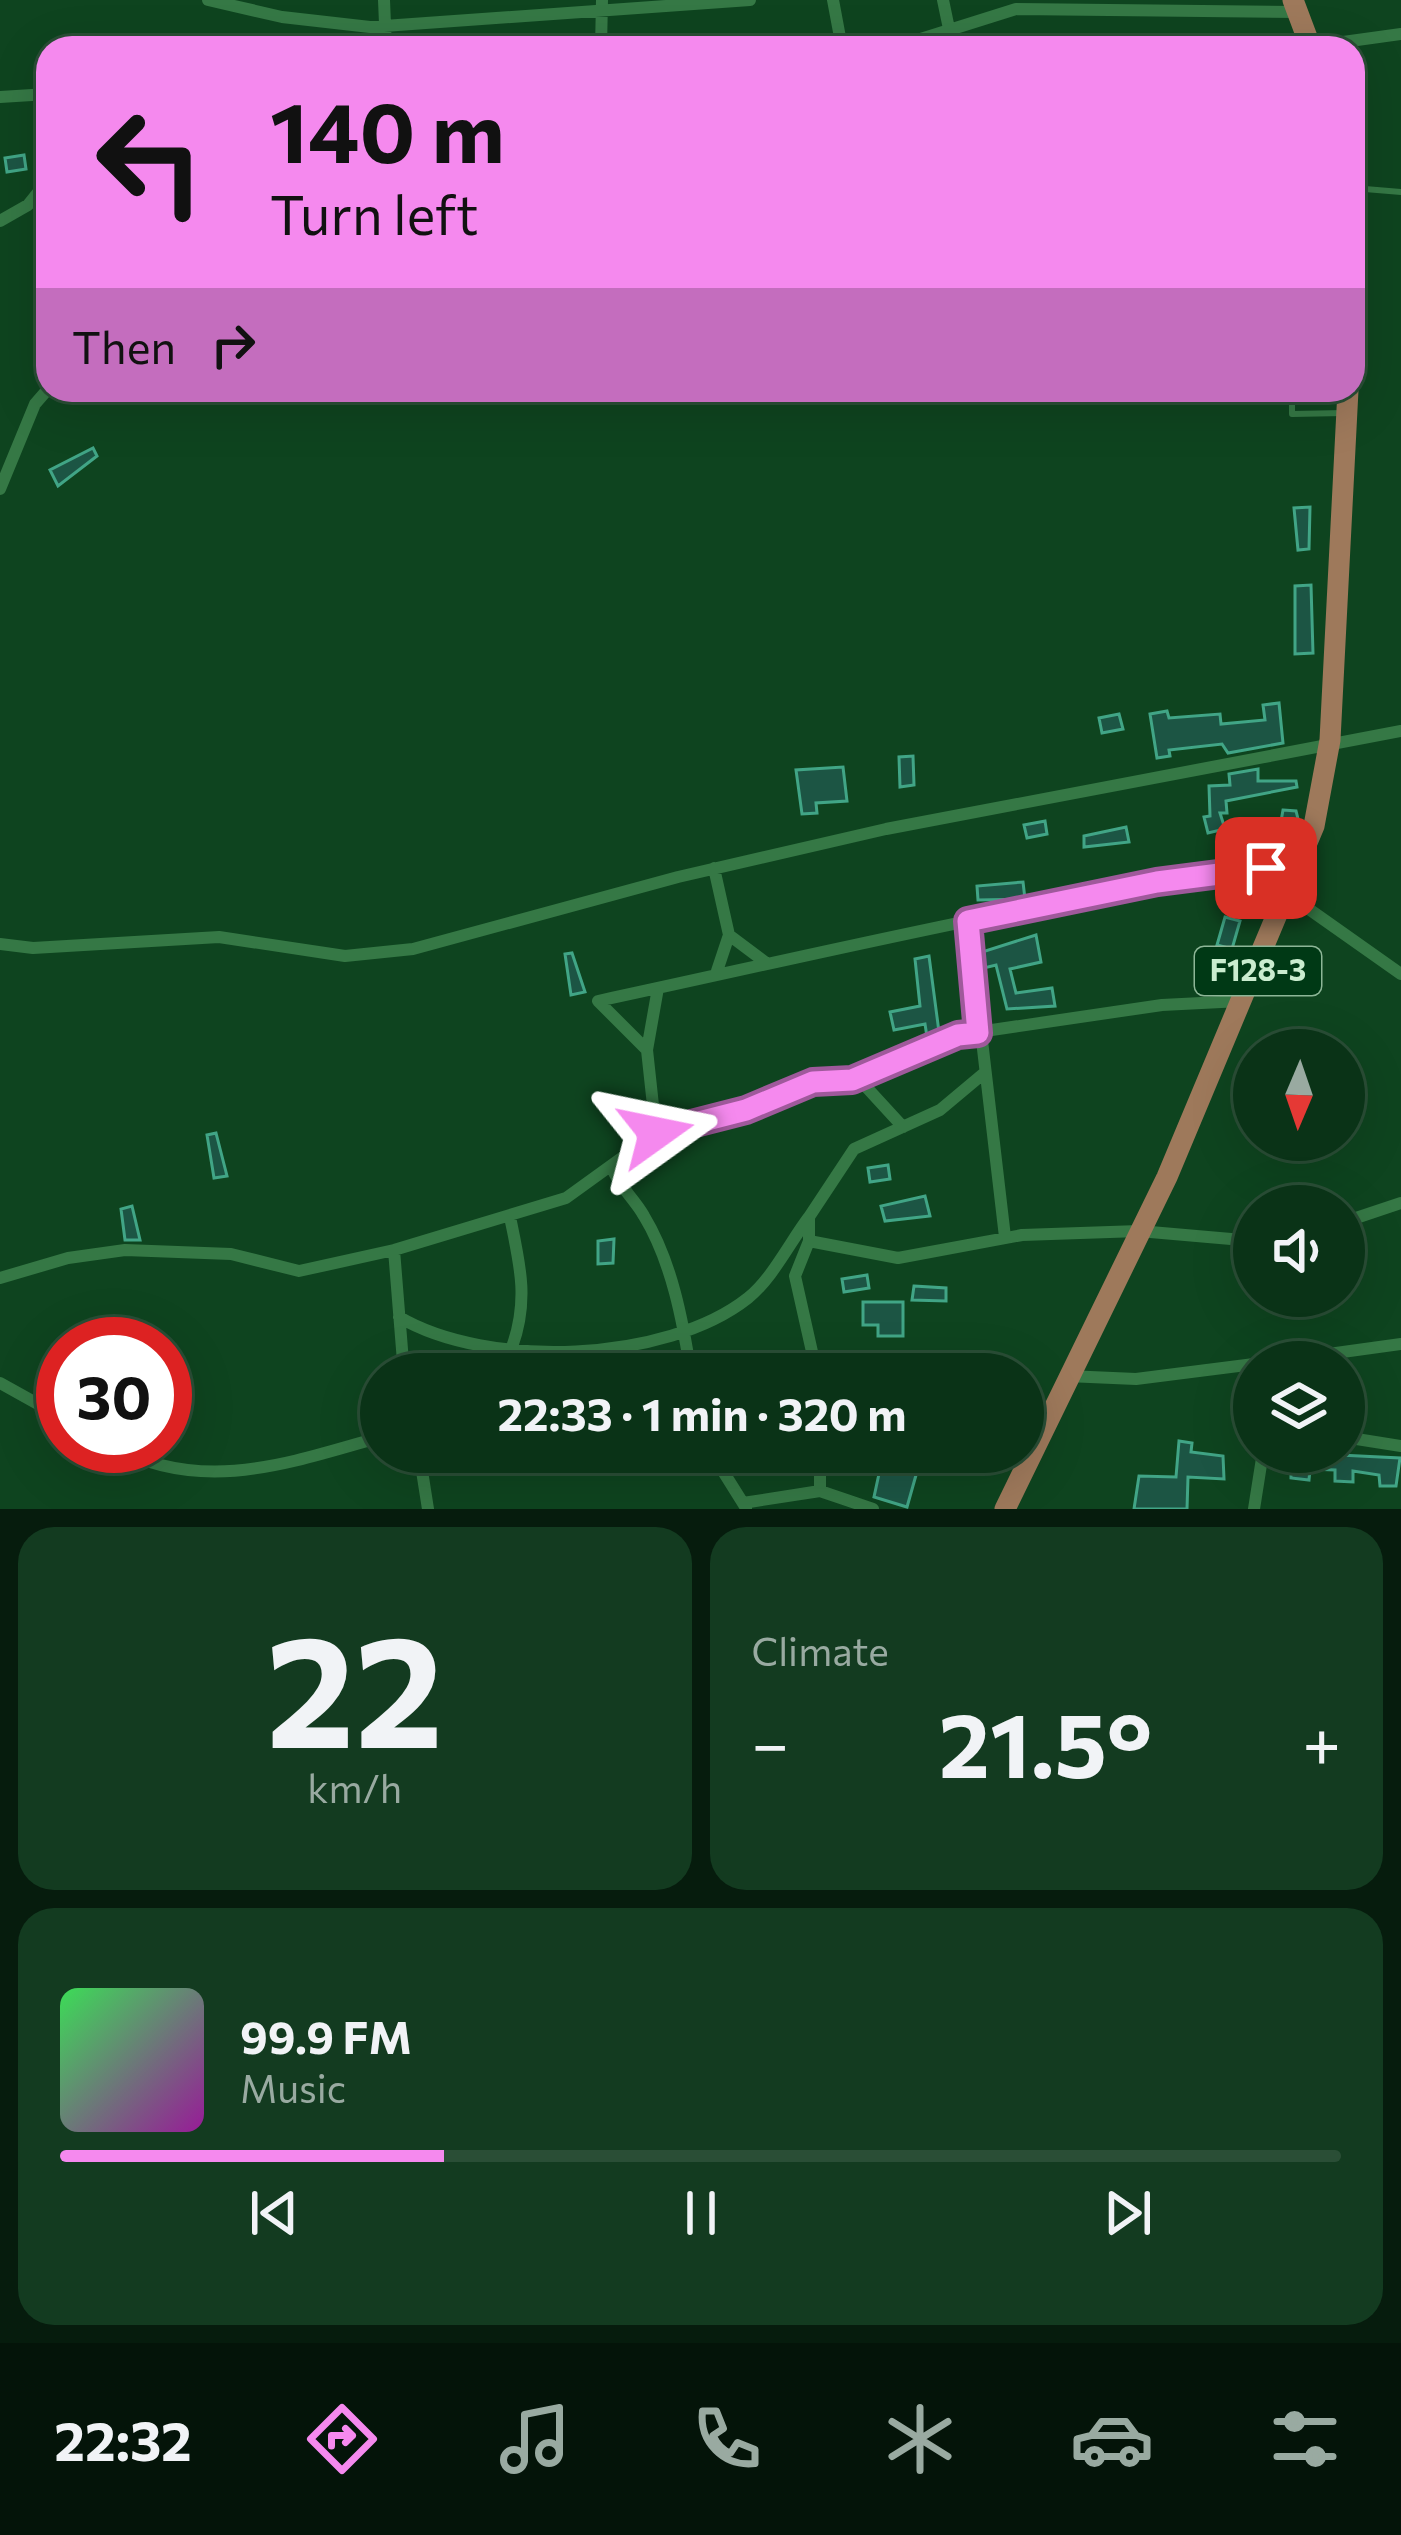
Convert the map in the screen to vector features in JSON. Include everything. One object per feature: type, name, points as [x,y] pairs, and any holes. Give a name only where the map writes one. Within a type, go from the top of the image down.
[{"type":"main road","points":[[1296,6],[1305,36]]},
{"type":"main road","name":"F128-3","points":[[1005,1509],[1139,1231],[1303,863],[1324,788],[1330,740],[1348,402]]},
{"type":"street","points":[[208,0],[282,17],[386,26],[602,5],[750,0]]},
{"type":"street","points":[[384,0],[386,36]]},
{"type":"street","points":[[833,0],[840,36]]},
{"type":"street","points":[[943,0],[950,36]]},
{"type":"street","points":[[601,36],[602,5]]},
{"type":"street","points":[[923,36],[1016,9],[1296,6]]},
{"type":"street","points":[[1365,39],[1401,34]]},
{"type":"street","points":[[0,97],[36,95]]},
{"type":"street","points":[[0,220],[28,206],[36,196]]},
{"type":"street","points":[[0,489],[37,402]]},
{"type":"street","points":[[0,944],[33,948],[219,937],[346,956],[413,949],[714,868],[1330,740],[1364,741],[1401,730]]},
{"type":"street","points":[[647,1050],[598,1001],[717,971],[1157,882],[1303,863]]},
{"type":"street","points":[[714,868],[729,935],[717,971]]},
{"type":"street","points":[[1289,895],[1401,974]]},
{"type":"street","points":[[968,921],[982,1074],[1005,1237]]},
{"type":"street","points":[[729,935],[765,962]]},
{"type":"street","points":[[656,1133],[647,1050],[658,988]]},
{"type":"street","points":[[0,1278],[68,1258],[124,1250],[231,1253],[299,1271],[394,1250],[566,1198],[656,1133],[746,1110],[813,1082],[858,1078],[958,1035],[1162,1005],[1244,1001]]},
{"type":"street","points":[[399,1317],[418,1328],[512,1347],[583,1353],[652,1342],[727,1312],[752,1295],[854,1149],[940,1110],[982,1074]]},
{"type":"street","points":[[858,1078],[903,1127]]},
{"type":"street","points":[[613,1168],[620,1188],[643,1214],[684,1329],[688,1353]]},
{"type":"street","points":[[1365,1215],[1401,1203]]},
{"type":"street","points":[[809,1216],[809,1240],[795,1276],[813,1353]]},
{"type":"street","points":[[509,1217],[525,1289],[524,1312],[512,1347]]},
{"type":"street","points":[[809,1240],[898,1258],[1005,1237],[1139,1231],[1233,1239]]},
{"type":"street","points":[[394,1250],[402,1353]]},
{"type":"street","points":[[1365,1349],[1401,1344]]},
{"type":"street","points":[[1066,1376],[1136,1379],[1233,1369]]},
{"type":"street","points":[[0,1383],[36,1403]]},
{"type":"street","points":[[1365,1440],[1401,1446]]},
{"type":"street","points":[[192,1472],[234,1473],[290,1464],[360,1443]]},
{"type":"street","points":[[422,1473],[428,1509]]},
{"type":"street","points":[[724,1473],[745,1506],[820,1491],[873,1509]]},
{"type":"street","points":[[820,1473],[820,1491]]},
{"type":"street","points":[[1254,1509],[1260,1473]]},
{"type":"lane","points":[[1365,189],[1401,192]]},
{"type":"lane","points":[[1292,402],[1292,415],[1344,402]]},
{"type":"building","points":[[24,155],[26,169],[7,172],[5,158]]},
{"type":"building","points":[[93,448],[97,456],[58,486],[50,470]]},
{"type":"building","points":[[1310,507],[1309,549],[1298,550],[1294,508]]},
{"type":"building","points":[[1311,585],[1313,653],[1295,654],[1295,586]]},
{"type":"building","points":[[1279,703],[1283,743],[1228,753],[1222,744],[1169,750],[1170,756],[1157,758],[1150,714],[1167,711],[1169,718],[1220,714],[1221,724],[1265,720],[1263,705]]},
{"type":"building","points":[[1119,714],[1123,729],[1102,733],[1099,718]]},
{"type":"building","points":[[913,756],[914,785],[900,787],[899,757]]},
{"type":"building","points":[[843,767],[847,801],[816,803],[817,813],[802,814],[796,770]]},
{"type":"building","points":[[1258,769],[1258,781],[1296,781],[1297,787],[1226,801],[1227,813],[1220,813],[1225,829],[1208,833],[1204,817],[1210,816],[1209,786],[1230,785],[1229,774]]},
{"type":"building","points":[[1283,810],[1296,811],[1299,823],[1290,845],[1277,844]]},
{"type":"building","points":[[1045,821],[1047,834],[1027,838],[1024,825]]},
{"type":"building","points":[[1126,827],[1129,842],[1084,847],[1084,836]]},
{"type":"building","points":[[1023,882],[1025,899],[978,900],[977,886]]},
{"type":"building","points":[[1225,917],[1240,921],[1232,949],[1217,945]]},
{"type":"building","points":[[1036,935],[1041,962],[1010,969],[1016,993],[1052,988],[1055,1006],[1007,1009],[996,965],[984,968],[982,952]]},
{"type":"building","points":[[572,953],[585,992],[571,995],[565,954]]},
{"type":"building","points":[[929,956],[939,1032],[927,1037],[925,1024],[894,1030],[890,1012],[920,1006],[915,959]]},
{"type":"building","points":[[216,1133],[227,1176],[214,1178],[207,1135]]},
{"type":"building","points":[[888,1165],[890,1179],[870,1182],[868,1168]]},
{"type":"building","points":[[925,1196],[930,1216],[885,1221],[881,1206]]},
{"type":"building","points":[[132,1206],[140,1240],[125,1240],[121,1209]]},
{"type":"building","points":[[614,1239],[613,1263],[598,1264],[598,1241]]},
{"type":"building","points":[[867,1275],[869,1288],[844,1292],[842,1279]]},
{"type":"building","points":[[914,1286],[946,1288],[946,1301],[912,1300]]},
{"type":"building","points":[[863,1302],[903,1302],[903,1336],[878,1336],[878,1325],[863,1325]]},
{"type":"building","points":[[1179,1441],[1192,1443],[1191,1452],[1223,1456],[1224,1479],[1188,1477],[1187,1509],[1134,1509],[1139,1476],[1176,1477]]},
{"type":"building","points":[[1365,1456],[1400,1458],[1396,1486],[1380,1486],[1379,1475],[1365,1473]]},
{"type":"building","points":[[879,1473],[917,1473],[907,1507],[874,1497]]},
{"type":"building","points":[[1291,1473],[1310,1473],[1309,1480],[1291,1478]]},
{"type":"building","points":[[1335,1473],[1353,1473],[1353,1482],[1335,1481]]},
{"type":"route","points":[[656,1133],[746,1110],[813,1082],[852,1080],[958,1035],[978,1033],[968,921],[1157,882],[1266,868]]}]
